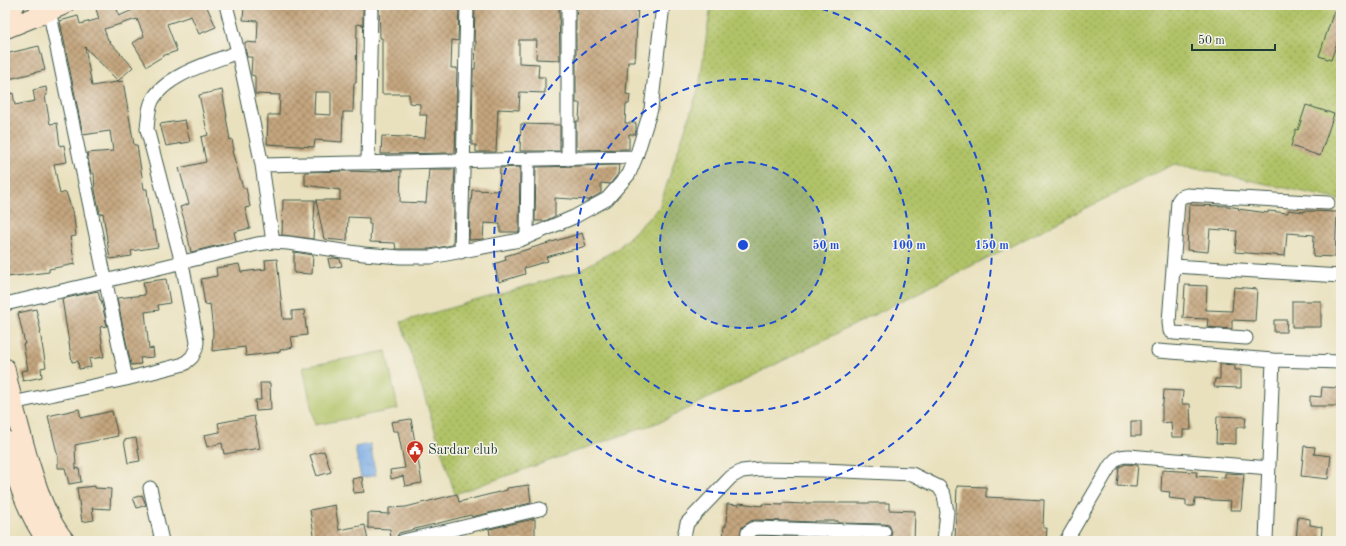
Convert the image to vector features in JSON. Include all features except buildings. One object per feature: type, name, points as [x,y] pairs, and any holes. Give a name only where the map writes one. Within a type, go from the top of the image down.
[{"type":"street","points":[[5,9],[15,5]]},
{"type":"street","points":[[226,5],[238,52],[262,165],[273,242]]},
{"type":"street","points":[[368,163],[371,5]]},
{"type":"street","points":[[461,252],[462,161],[467,5]]},
{"type":"street","points":[[568,5],[568,159]]},
{"type":"street","points":[[5,304],[257,244],[273,242],[288,243],[364,254],[400,257],[431,257],[520,240],[574,217],[607,199],[629,174],[652,109],[663,5]]},
{"type":"street","points":[[5,28],[54,7],[105,281],[126,379]]},
{"type":"street","points":[[12,403],[126,379],[184,364],[192,357],[196,349],[197,342],[182,263],[148,129],[151,102],[160,89],[178,76],[238,52]]},
{"type":"street","points":[[262,165],[636,157]]},
{"type":"street","points":[[527,237],[528,160]]},
{"type":"street","points":[[1246,338],[1174,333],[1170,330],[1169,322],[1176,206],[1181,196],[1187,195],[1328,203]]},
{"type":"street","points":[[1173,266],[1341,276]]},
{"type":"street","points":[[1158,351],[1273,360],[1341,362]]},
{"type":"street","points":[[1266,541],[1273,360]]},
{"type":"street","points":[[5,368],[12,403],[38,493],[65,541]]},
{"type":"street","points":[[5,440],[25,501],[40,531],[47,541]]},
{"type":"street","points":[[1066,541],[1110,466],[1120,456],[1269,468]]},
{"type":"street","points":[[683,541],[687,523],[730,477],[742,471],[760,469],[912,474],[940,487],[944,494],[947,512],[944,541]]},
{"type":"street","points":[[150,488],[162,541]]},
{"type":"street","points":[[403,541],[540,509]]},
{"type":"street","points":[[747,541],[748,532],[755,528],[810,536],[884,532]]},
{"type":"green space","points":[[711,5],[1341,5],[1341,200],[1174,164],[665,420],[455,494],[401,322],[576,272],[617,249],[659,208],[699,87]]},
{"type":"green space","points":[[386,351],[398,409],[315,425],[303,367]]},
{"type":"water","points":[[370,444],[376,475],[361,478],[355,447]]},
{"type":"place","name":"Sardar club","points":[[415,464]]}]
